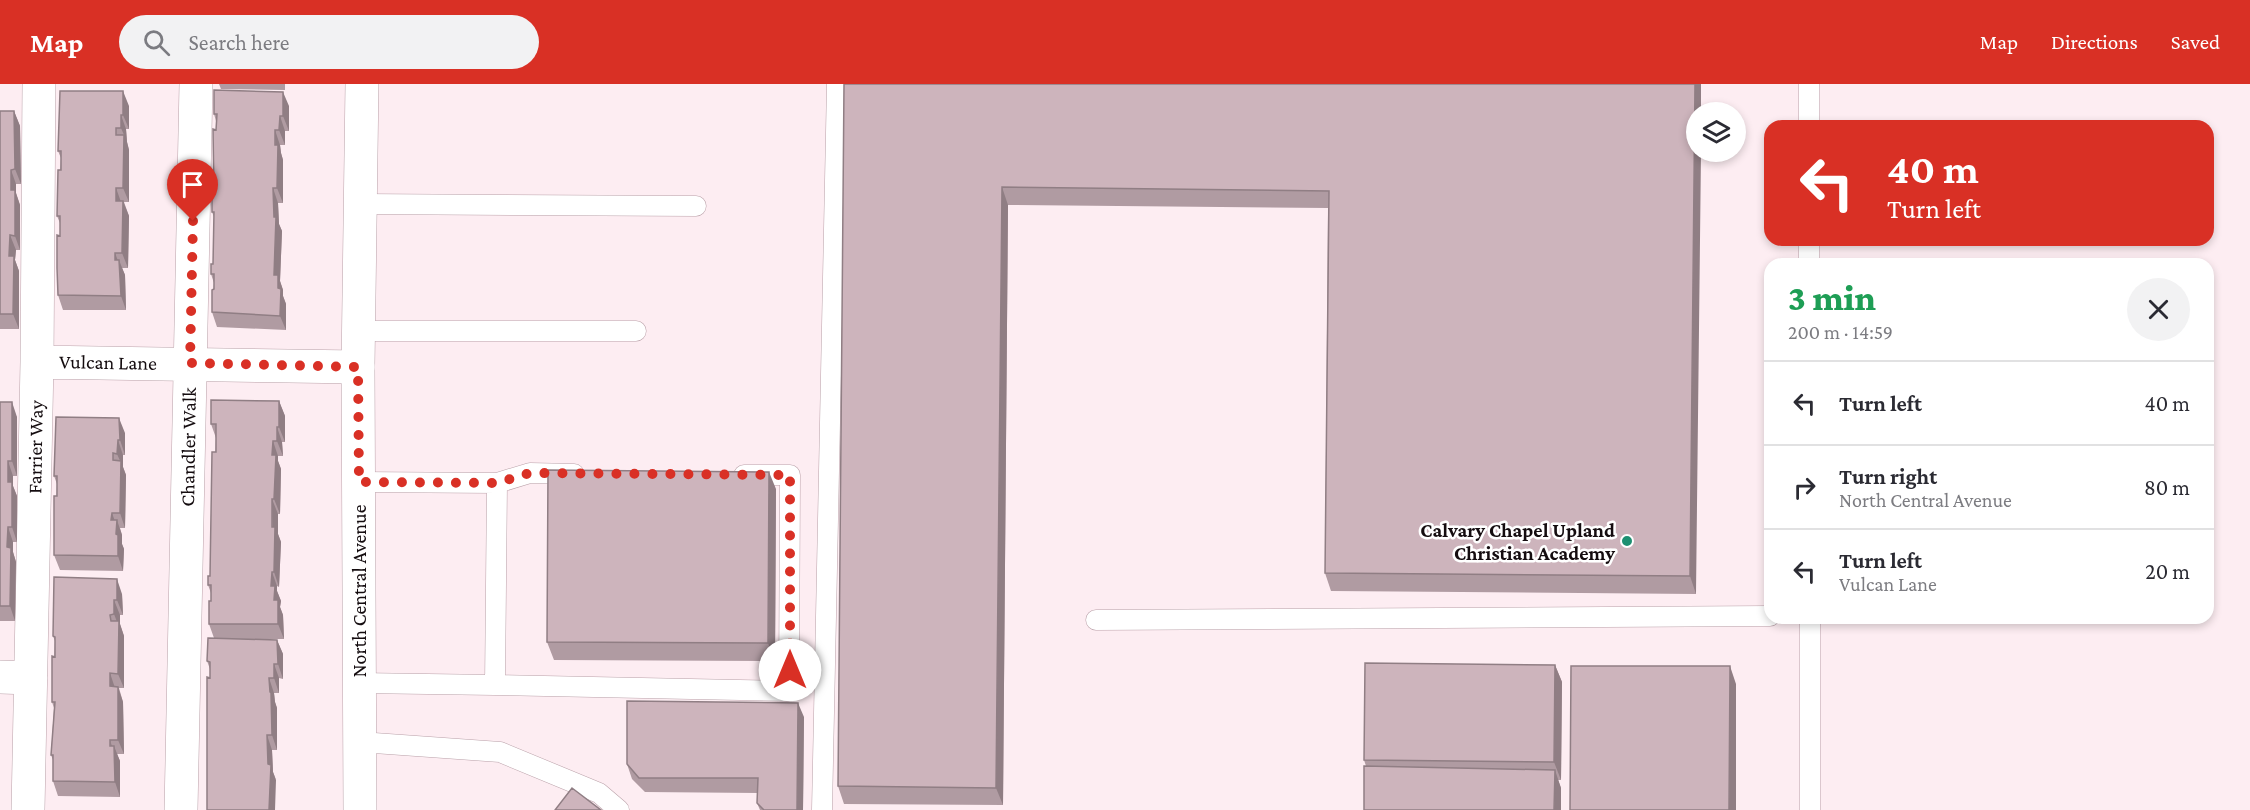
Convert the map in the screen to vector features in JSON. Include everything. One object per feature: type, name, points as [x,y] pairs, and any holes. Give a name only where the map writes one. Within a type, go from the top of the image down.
[{"type":"street","name":"Farrier Way","points":[[28,810],[15,677],[37,362],[39,84]]},
{"type":"street","name":"Chandler Walk","points":[[181,810],[196,84]]},
{"type":"street","name":"North Central Avenue","points":[[360,810],[358,367],[362,84]]},
{"type":"street","name":"Vulcan Lane","points":[[37,362],[358,367]]},
{"type":"lane","points":[[822,810],[837,84]]},
{"type":"lane","points":[[1809,84],[1809,120]]},
{"type":"lane","points":[[361,204],[696,206]]},
{"type":"lane","points":[[359,330],[636,331]]},
{"type":"lane","points":[[359,482],[497,483],[530,473],[589,474]]},
{"type":"lane","points":[[359,683],[789,691],[790,475],[731,475]]},
{"type":"lane","points":[[495,685],[497,483]]},
{"type":"lane","points":[[1096,620],[1764,616]]},
{"type":"lane","points":[[1810,624],[1810,810]]},
{"type":"lane","points":[[360,742],[500,752],[599,793],[619,810]]},
{"type":"building","points":[[844,84],[1695,84],[1695,102],[1686,102],[1686,162],[1694,162],[1690,576],[1325,573],[1329,191],[1002,187],[996,788],[838,786]]},
{"type":"building","points":[[214,90],[283,92],[283,116],[280,116],[279,130],[275,130],[275,145],[278,145],[277,188],[273,188],[274,217],[276,217],[274,275],[278,275],[278,288],[281,289],[280,316],[212,312],[212,290],[214,289],[214,274],[211,274],[214,212],[212,212],[213,129],[216,130],[217,114],[214,114]]},
{"type":"building","points":[[60,91],[123,91],[121,128],[116,128],[116,135],[124,135],[123,188],[116,188],[116,201],[123,201],[122,253],[115,253],[115,260],[119,260],[121,296],[58,295]]},
{"type":"building","points":[[0,111],[14,111],[15,169],[11,170],[11,190],[15,190],[15,236],[10,235],[9,256],[14,256],[13,314],[0,314]]},
{"type":"building","points":[[211,400],[279,401],[279,427],[277,427],[277,441],[273,441],[272,455],[276,455],[274,499],[272,499],[272,527],[275,527],[274,572],[272,572],[271,586],[275,586],[274,600],[278,600],[278,624],[209,624],[211,585],[208,585],[208,576],[210,576],[212,452],[216,452],[216,424],[211,424]]},
{"type":"building","points":[[0,402],[12,402],[12,461],[8,461],[8,482],[12,482],[12,527],[8,527],[7,547],[11,548],[10,606],[0,606]]},
{"type":"building","points":[[56,417],[119,418],[120,440],[118,440],[117,454],[113,453],[113,460],[121,461],[120,513],[112,513],[111,520],[117,520],[118,556],[54,555],[54,496],[57,496],[57,476],[54,476]]},
{"type":"building","points":[[548,470],[769,472],[768,643],[547,642]]},
{"type":"building","points":[[54,577],[117,579],[117,600],[114,600],[114,614],[110,615],[111,621],[119,621],[118,674],[110,673],[110,686],[118,687],[118,740],[110,740],[110,746],[114,746],[115,782],[53,781],[53,755],[51,755],[55,702],[52,702],[52,656],[55,657]]},
{"type":"building","points":[[208,638],[277,640],[278,664],[274,664],[274,678],[269,678],[272,735],[267,735],[268,764],[271,765],[269,810],[207,810],[207,677],[210,678],[210,662],[207,661]]},
{"type":"building","points":[[1365,663],[1555,665],[1554,762],[1364,760]]},
{"type":"building","points":[[1571,666],[1730,666],[1729,810],[1570,810]]},
{"type":"building","points":[[627,701],[798,703],[797,810],[764,810],[757,803],[758,778],[639,778],[627,764]]},
{"type":"building","points":[[1364,766],[1555,770],[1554,810],[1364,810]]},
{"type":"building","points":[[572,788],[601,810],[555,810]]},
{"type":"place","name":"Calvary Chapel Upland Christian Academy","points":[[1627,541]]},
{"type":"route","points":[[193,221],[190,363],[358,367],[359,482],[497,483],[530,473],[790,475],[790,670]]}]
